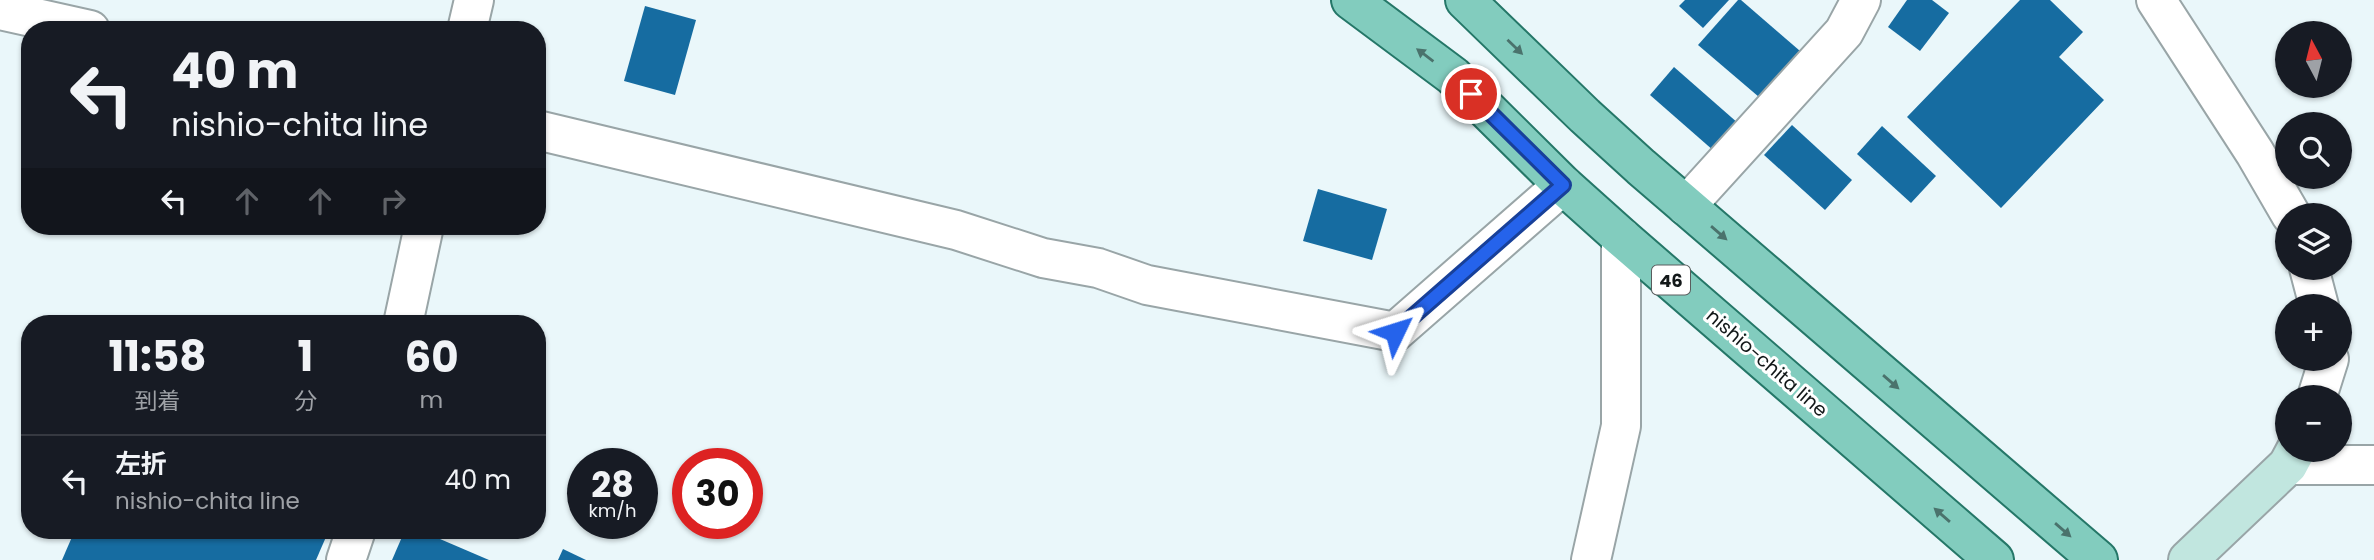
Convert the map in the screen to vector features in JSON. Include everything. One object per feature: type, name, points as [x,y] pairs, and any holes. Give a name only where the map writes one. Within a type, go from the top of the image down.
[{"type":"main road","name":"nishio-chita line","points":[[1350,0],[1453,76],[1563,185],[1621,237],[1994,560]]},
{"type":"main road","points":[[1465,0],[1585,116],[1686,206],[2098,560]]},
{"type":"street","points":[[469,21],[474,0]]},
{"type":"street","points":[[1686,206],[1844,32],[1861,0]]},
{"type":"street","points":[[2156,0],[2255,153],[2284,203]]},
{"type":"street","points":[[0,10],[50,21]]},
{"type":"street","points":[[546,132],[956,230],[1043,258],[1098,268],[1147,285],[1395,332],[1563,185]]},
{"type":"street","points":[[405,315],[422,235]]},
{"type":"street","points":[[1591,560],[1621,426],[1621,237]]},
{"type":"street","points":[[2188,560],[2287,462]]},
{"type":"street","points":[[2338,462],[2374,466]]},
{"type":"street","points":[[346,560],[353,539]]},
{"type":"building","points":[[1685,0],[1729,0],[1703,28],[1679,6]]},
{"type":"building","points":[[1738,0],[1807,57],[1766,103],[1698,45]]},
{"type":"building","points":[[1907,0],[1932,0],[1949,13],[1920,51],[1888,27]]},
{"type":"building","points":[[2020,0],[2050,0],[2083,32],[2059,57],[2104,100],[2001,208],[1907,117]]},
{"type":"building","points":[[645,6],[696,20],[675,95],[624,81]]},
{"type":"building","points":[[1674,67],[1739,124],[1714,151],[1650,95]]},
{"type":"building","points":[[1792,125],[1852,180],[1825,210],[1764,155]]},
{"type":"building","points":[[1882,126],[1936,176],[1911,203],[1857,154]]},
{"type":"building","points":[[1318,189],[1387,209],[1372,260],[1303,241]]},
{"type":"building","points":[[71,539],[325,539],[316,560],[62,560]]},
{"type":"building","points":[[401,539],[440,539],[489,560],[392,560]]},
{"type":"building","points":[[563,549],[586,560],[558,560]]},
{"type":"route","points":[[1395,332],[1563,185],[1471,94]]}]
